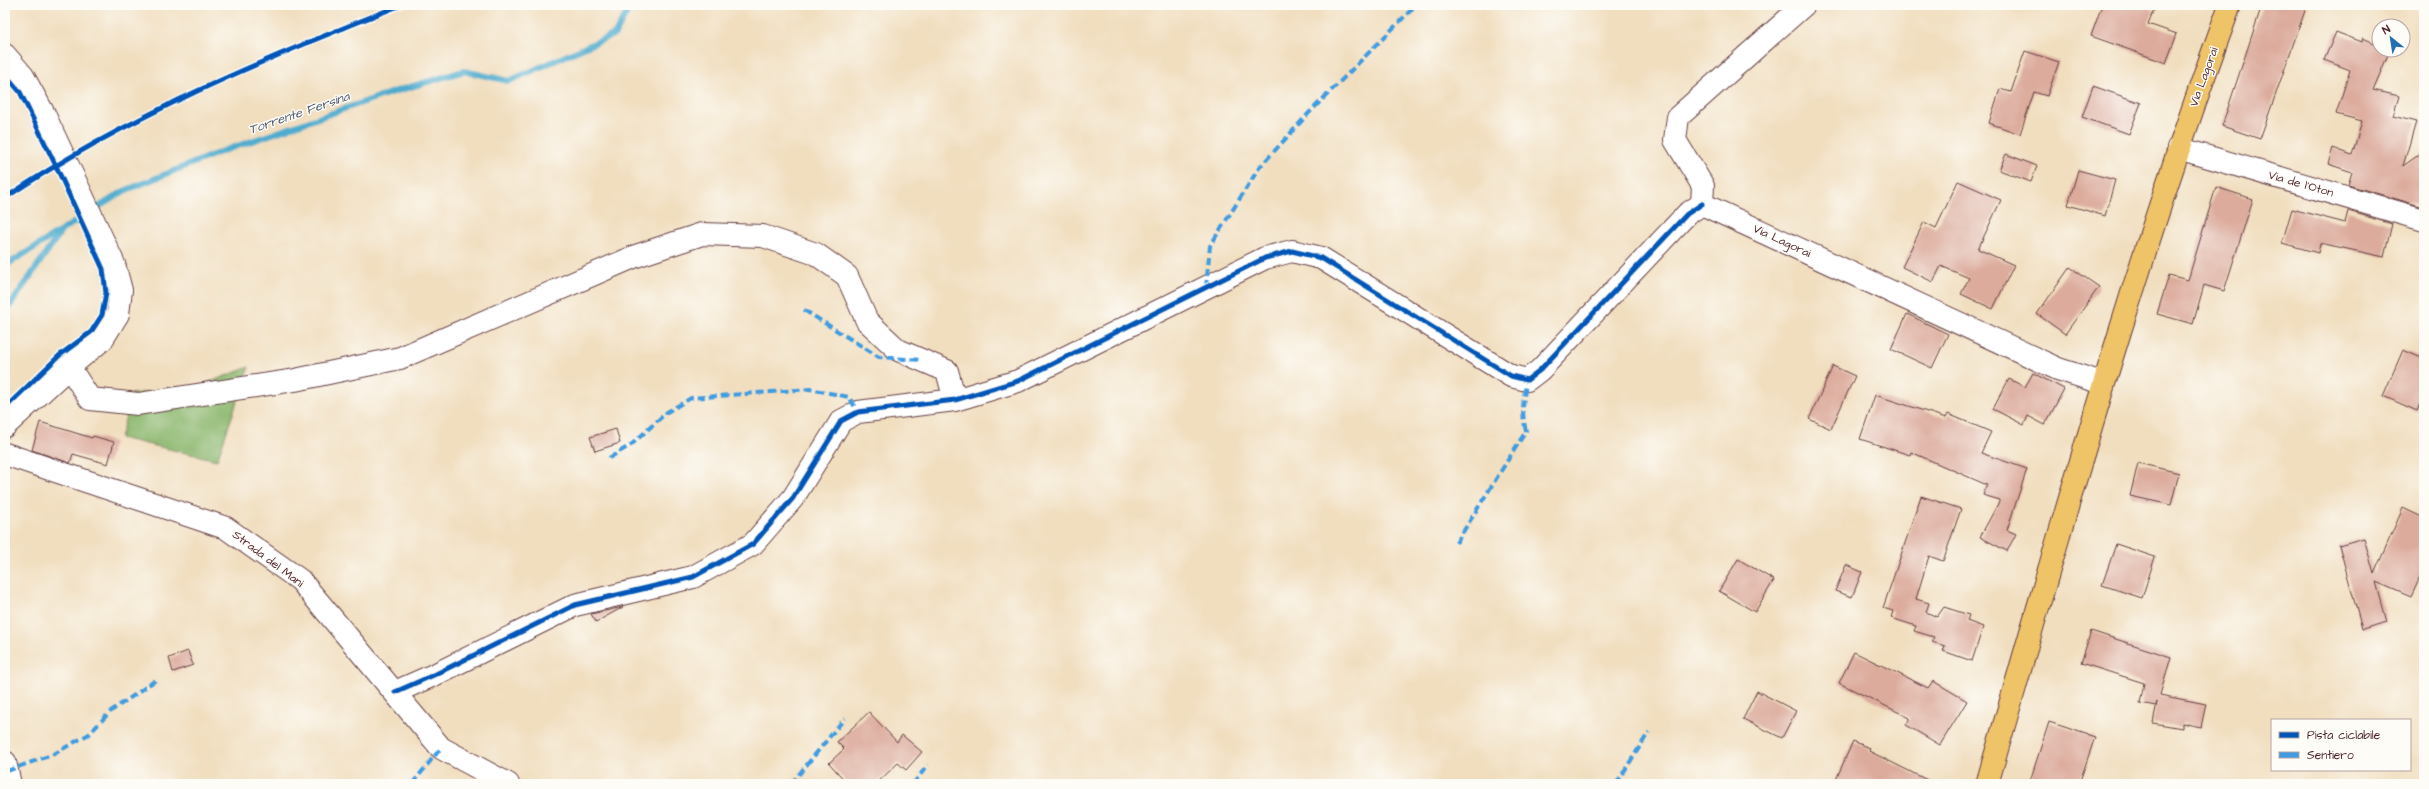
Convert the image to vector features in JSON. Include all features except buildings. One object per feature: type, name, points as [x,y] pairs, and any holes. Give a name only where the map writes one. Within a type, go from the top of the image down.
[{"type":"main road","name":"Via Lagorai","points":[[1987,784],[2102,383],[2178,148],[2230,5]]},
{"type":"street","points":[[395,692],[436,674],[575,605],[693,577],[753,544],[793,498],[841,421],[858,412],[955,400],[1018,381],[1265,258],[1292,251],[1321,258],[1511,376],[1527,380],[1540,370],[1687,214],[1702,204],[1703,186],[1674,140],[1678,117],[1804,5]]},
{"type":"street","points":[[5,55],[23,76],[44,114],[114,264],[121,290],[118,314],[102,340],[69,367],[5,426]]},
{"type":"street","name":"Via de l'Oton","points":[[2178,148],[2424,220]]},
{"type":"street","name":"Via Lagorai","points":[[1702,204],[2058,369],[2102,383]]},
{"type":"street","points":[[69,367],[90,399],[138,404],[295,380],[400,358],[636,256],[702,234],[763,236],[816,254],[847,276],[867,321],[898,350],[948,371],[955,400]]},
{"type":"street","name":"Strada del Mani","points":[[5,454],[226,528],[300,580],[441,748],[508,784]]},
{"type":"street","points":[[5,762],[10,784]]},
{"type":"green space","points":[[249,367],[217,460],[120,438],[132,394],[194,388]]},
{"type":"waterway","name":"Torrente Fersina","points":[[5,313],[62,230],[124,191],[223,151],[390,93],[464,71],[509,81],[615,34],[631,5]]},
{"type":"waterway","points":[[5,266],[59,232]]},
{"type":"marked path","points":[[1206,288],[1210,246],[1259,168],[1308,114],[1416,5]]},
{"type":"marked path","points":[[804,310],[879,357],[921,360]]},
{"type":"marked path","points":[[1456,543],[1526,431],[1523,418],[1523,406],[1527,380]]},
{"type":"marked path","points":[[609,458],[631,445],[667,412],[691,398],[810,389],[849,397],[858,412]]},
{"type":"marked path","points":[[7,771],[54,754],[89,734],[111,711],[156,680]]},
{"type":"marked path","points":[[791,784],[845,718]]},
{"type":"marked path","points":[[1616,784],[1649,732]]},
{"type":"marked path","points":[[412,784],[441,748]]},
{"type":"marked path","points":[[913,784],[928,765]]},
{"type":"cycle path","points":[[5,198],[51,168],[99,141],[197,91],[298,46],[401,5]]},
{"type":"cycle path","points":[[5,74],[20,92],[56,166],[103,269],[106,293],[102,315],[91,332],[60,355],[5,408]]},
{"type":"cycle path","points":[[395,692],[436,674],[575,605],[693,577],[753,544],[793,498],[841,421],[858,412],[955,400],[1018,381],[1265,258],[1292,251],[1321,258],[1511,376],[1527,380],[1540,370],[1687,214],[1702,204]]}]
